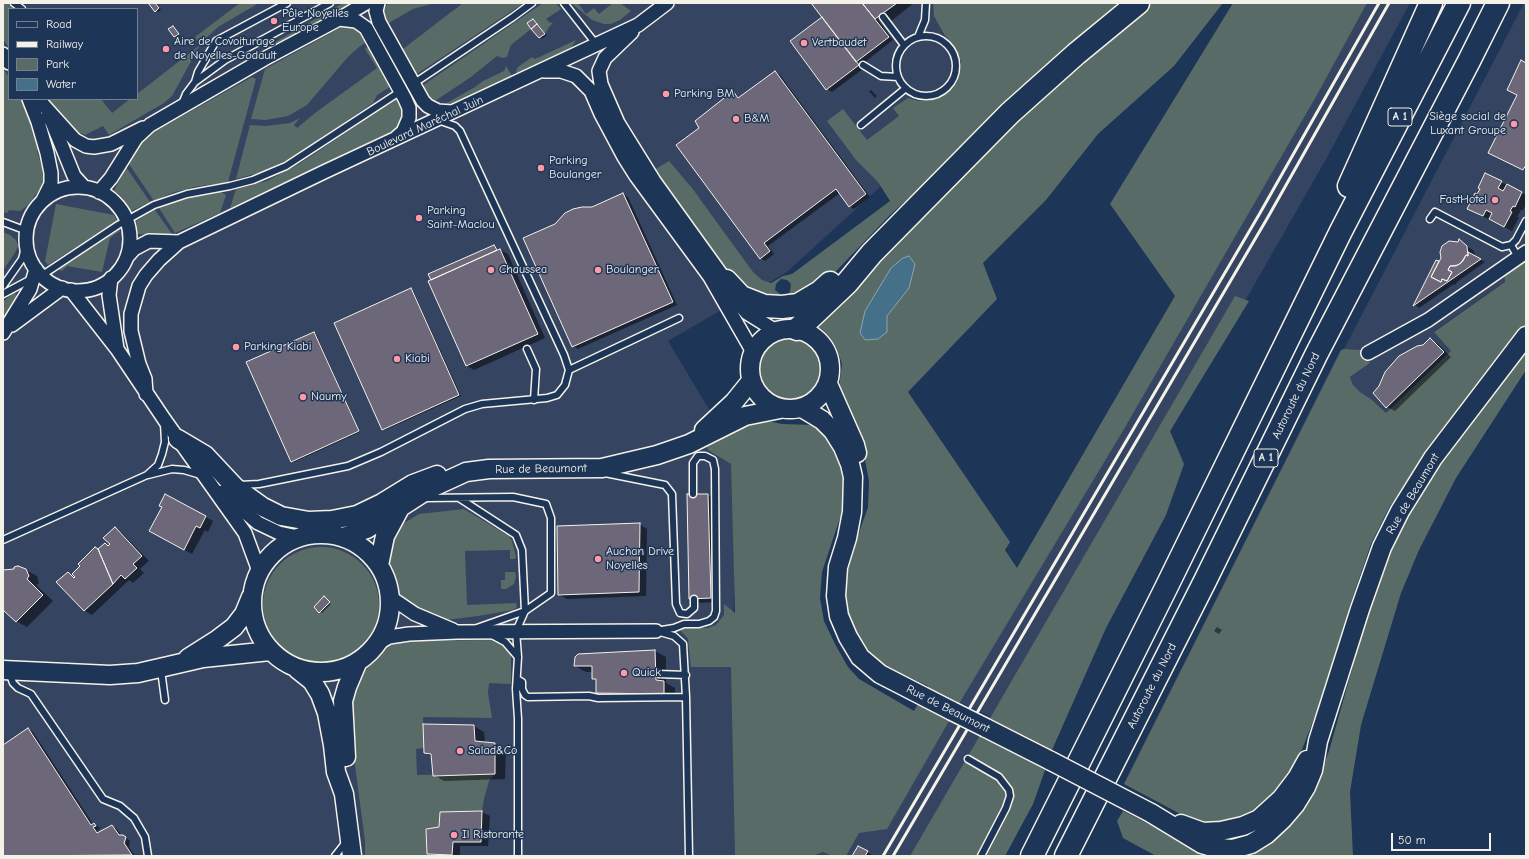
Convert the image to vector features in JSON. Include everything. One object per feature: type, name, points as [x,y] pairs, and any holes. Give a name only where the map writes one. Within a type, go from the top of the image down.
[{"type":"highway","points":[[786,330],[807,321],[847,283],[872,253],[1010,113],[1076,54],[1138,3]]},
{"type":"highway","points":[[1341,231],[1345,195],[1431,3]]},
{"type":"highway","name":"A 1","points":[[1032,856],[1341,231],[1459,3]]},
{"type":"highway","name":"Autoroute du Nord","points":[[1066,856],[1205,581],[1317,353],[1498,3]]},
{"type":"highway","points":[[1469,61],[1490,45],[1513,3]]},
{"type":"highway","points":[[726,281],[741,297],[764,306],[782,308],[798,305],[820,292],[852,260],[872,253]]},
{"type":"street","points":[[39,100],[75,140],[86,146],[94,147],[111,144],[150,125],[264,59],[366,3]]},
{"type":"street","points":[[378,3],[376,11],[379,22],[423,101],[428,106],[438,111],[452,112]]},
{"type":"street","name":"Boulevard Maréchal Juin","points":[[146,394],[145,379],[139,364],[131,331],[131,314],[139,286],[146,275],[158,260],[179,242],[396,138],[638,25],[667,3]]},
{"type":"street","points":[[339,19],[356,21],[366,28],[401,91],[409,108],[410,118],[403,132],[396,138]]},
{"type":"street","points":[[638,25],[630,35],[605,58],[599,71],[601,84],[630,154],[636,176],[710,277],[753,352]]},
{"type":"street","points":[[541,71],[561,71],[576,76],[591,90],[611,131],[654,181],[726,281],[734,298],[747,313],[786,330],[807,332],[823,345],[828,354],[830,364],[828,384],[818,399],[802,408],[791,410],[770,405],[762,399],[751,382],[749,367],[753,352],[759,343],[767,336],[786,330]]},
{"type":"street","points":[[29,100],[45,147],[51,173],[51,184],[43,200],[34,211],[26,231],[26,244],[29,257],[36,274],[54,285],[66,289],[90,290],[99,286],[120,270],[125,260],[130,238],[127,220],[113,201],[99,192],[84,187],[62,189],[43,200]]},
{"type":"street","points":[[36,100],[52,122],[74,176],[84,187]]},
{"type":"street","points":[[99,192],[111,178],[136,138],[150,125]]},
{"type":"street","name":"Boulevard Maréchal Juin","points":[[125,260],[134,249],[149,241],[179,242]]},
{"type":"street","points":[[1368,353],[1428,320],[1522,254]]},
{"type":"street","points":[[5,331],[30,289],[36,274]]},
{"type":"street","points":[[111,278],[109,295],[117,349]]},
{"type":"street","points":[[5,331],[66,289]]},
{"type":"street","points":[[66,289],[117,349],[146,394],[245,533],[259,571]]},
{"type":"street","name":"Rue de Beaumont","points":[[802,408],[822,420],[833,431],[843,447],[850,464],[853,477],[852,512],[847,538],[838,567],[836,596],[839,616],[848,638],[860,657],[880,674],[1051,760],[1151,813],[1203,832],[1221,831],[1243,826],[1259,819],[1281,799],[1297,778],[1318,742],[1362,602],[1382,547],[1400,511],[1433,458],[1526,336]]},
{"type":"street","name":"Rue de Beaumont","points":[[689,444],[734,402],[751,382]]},
{"type":"street","name":"Rue de Beaumont","points":[[828,384],[855,445],[862,474],[862,502],[860,513],[847,538]]},
{"type":"street","name":"Rue de Beaumont","points":[[343,537],[367,529],[430,489],[466,472],[489,469],[602,468],[657,455],[689,444],[745,416],[780,408]]},
{"type":"street","points":[[178,439],[205,455],[231,483],[263,507],[281,516],[309,521],[321,521],[357,515],[382,503],[412,484],[438,474],[466,472]]},
{"type":"street","points":[[204,476],[258,523],[278,533],[298,537]]},
{"type":"street","points":[[379,565],[385,536],[406,504]]},
{"type":"street","points":[[169,667],[218,640],[234,627],[244,614],[254,583],[266,560],[275,550],[286,542],[298,537],[320,533],[343,537],[363,548],[379,565],[384,575],[390,597],[390,610],[388,622],[377,644],[368,654],[344,668],[328,672],[312,672],[297,668],[281,660],[270,651],[259,635],[254,622],[252,616],[251,596]]},
{"type":"street","points":[[390,597],[415,614],[469,632]]},
{"type":"street","points":[[377,644],[390,637],[409,634],[516,631],[656,631]]},
{"type":"street","points":[[6,670],[110,675],[138,673],[203,658],[270,651]]},
{"type":"street","points":[[344,794],[347,772],[344,744],[343,701],[358,661]]},
{"type":"street","points":[[297,668],[312,681],[320,694],[330,728],[336,772],[344,794],[352,856]]},
{"type":"lane","points":[[195,82],[198,72],[216,41],[287,3]]},
{"type":"lane","points":[[180,108],[186,94],[195,82],[224,60],[330,3]]},
{"type":"lane","points":[[3,294],[36,274],[52,267],[127,220],[154,205],[170,199],[205,190],[253,180],[286,166],[413,84],[532,3]]},
{"type":"lane","points":[[564,3],[596,44]]},
{"type":"lane","points":[[918,37],[925,20],[926,3]]},
{"type":"lane","points":[[883,17],[904,45]]},
{"type":"lane","points":[[918,37],[935,37],[951,48],[955,57],[956,67],[954,76],[949,85],[942,91],[933,95],[923,96],[914,93],[906,88],[898,77],[896,59],[900,50],[907,42],[918,37]]},
{"type":"lane","points":[[863,64],[881,76],[898,77]]},
{"type":"lane","points":[[861,125],[906,88]]},
{"type":"lane","points":[[231,483],[246,486],[348,466],[381,452],[465,409],[482,404],[547,398],[557,394],[565,385],[569,370],[564,355],[460,131],[455,126],[437,120]]},
{"type":"lane","points":[[1430,220],[1435,212],[1502,247],[1511,245],[1516,240],[1526,221]]},
{"type":"lane","points":[[3,222],[26,231]]},
{"type":"lane","points":[[3,286],[22,259],[26,244]]},
{"type":"lane","points":[[1511,245],[1522,254]]},
{"type":"lane","points":[[569,370],[679,318]]},
{"type":"lane","points":[[527,349],[536,369],[534,400]]},
{"type":"lane","points":[[147,475],[158,465],[162,454],[165,442],[164,419]]},
{"type":"lane","points":[[656,631],[674,628],[684,624],[699,624],[709,621],[714,617],[716,611],[714,469],[713,460],[706,456],[698,456],[693,463],[693,494]]},
{"type":"lane","points":[[3,540],[147,475],[172,469],[184,470],[204,476]]},
{"type":"lane","points":[[580,469],[665,485],[672,494],[676,604],[680,613],[687,614],[694,608],[694,599]]},
{"type":"lane","points":[[406,504],[458,498],[513,497],[546,504],[551,518],[551,593],[525,611],[494,621],[469,632]]},
{"type":"lane","points":[[458,498],[516,535],[522,550],[525,611],[516,631],[518,657],[518,856]]},
{"type":"lane","points":[[656,631],[674,636],[683,644],[686,675],[689,856]]},
{"type":"lane","points":[[469,632],[495,636],[505,642],[518,657]]},
{"type":"lane","points":[[165,700],[169,667]]},
{"type":"lane","points":[[6,670],[13,683],[18,688],[31,694],[103,799],[120,806],[134,818],[145,837],[148,856]]},
{"type":"lane","points":[[658,674],[686,675]]},
{"type":"lane","points":[[517,680],[522,682],[522,689],[528,697],[686,697]]},
{"type":"lane","points":[[968,759],[999,777],[1009,790],[1010,796],[1006,808],[981,856]]},
{"type":"lane","points":[[335,856],[350,838]]},
{"type":"shaded area","points":[[3,3],[975,3],[974,101],[787,272],[668,341],[737,456],[733,639],[742,856],[3,856]]},
{"type":"shaded area","points":[[1338,3],[1410,3],[1325,161],[1004,723],[945,695],[1022,559],[1175,296]]},
{"type":"shaded area","points":[[1524,3],[1526,3],[1526,260],[1504,274],[1505,282],[1434,331],[1452,351],[1386,413],[1353,385],[1350,377],[1370,363],[1362,350],[1344,349]]},
{"type":"shaded area","points":[[927,710],[1045,771],[1033,804],[1005,856],[813,856],[823,852]]},
{"type":"green space","points":[[3,3],[7,3],[14,8],[8,8],[8,46],[3,39]]},
{"type":"green space","points":[[240,3],[259,3],[218,27],[200,45],[195,37]]},
{"type":"green space","points":[[343,3],[352,3],[271,50],[272,44]]},
{"type":"green space","points":[[388,3],[435,3],[413,9],[387,24],[383,12]]},
{"type":"green space","points":[[463,3],[524,3],[414,76],[399,52]]},
{"type":"green space","points":[[543,3],[556,3],[561,9],[546,19],[553,23],[545,34],[533,19],[527,23],[531,29],[511,45],[507,57],[503,58],[497,56],[471,77],[435,101],[429,96],[422,86]]},
{"type":"green space","points":[[571,3],[578,3],[586,14],[594,8],[599,14],[613,3],[620,3],[631,11],[620,20],[611,24],[604,24],[592,20]]},
{"type":"green space","points":[[933,3],[1130,3],[1015,101],[890,215],[817,291],[785,303],[735,284],[654,170],[669,161],[692,188],[753,272],[762,280],[771,283],[783,276],[792,274],[890,201],[878,182],[856,160],[827,121],[843,109],[867,140],[899,116],[893,108],[908,98],[919,101],[942,97],[951,90],[957,82],[961,62],[957,51],[944,34],[934,16]],"holes":[[[781,279],[787,280],[791,284],[790,292],[787,295],[781,295],[775,290],[776,284]]]},
{"type":"green space","points":[[1152,3],[1223,3],[1174,66],[1098,134],[1046,200],[983,263],[997,299],[908,392],[1010,542],[1005,550],[1017,568],[1175,296],[1110,204],[1233,3],[1367,3],[1318,93],[1124,429],[960,702],[887,829],[859,833],[846,856],[833,856],[823,852],[813,856],[735,856],[731,667],[691,667],[688,639],[680,630],[681,628],[708,628],[716,625],[724,615],[724,604],[735,613],[731,464],[708,450],[706,444],[753,422],[763,420],[782,424],[813,425],[825,435],[835,450],[845,476],[845,503],[822,572],[820,598],[824,621],[848,667],[859,679],[914,711],[928,686],[886,666],[865,647],[850,622],[845,598],[845,572],[868,507],[869,481],[864,455],[839,388],[842,364],[837,349],[823,330],[814,324],[983,150],[1113,34]]},
{"type":"green space","points":[[347,25],[359,28],[368,41],[347,58],[307,105],[288,116],[266,120],[251,119],[265,69]]},
{"type":"green space","points":[[576,40],[571,48],[518,74],[516,71],[518,67],[532,57],[535,59]]},
{"type":"green space","points":[[200,45],[172,96],[164,103],[109,135],[103,126],[85,135],[81,133],[77,135],[49,100],[102,100],[112,113],[129,100],[138,100],[138,93]]},
{"type":"green space","points":[[370,45],[393,85],[377,95],[373,103],[293,157],[261,172],[236,179],[250,125],[266,126],[290,123],[300,118],[294,125],[297,128],[377,68],[365,49]]},
{"type":"green space","points":[[506,66],[512,76],[455,103],[445,104],[483,81],[504,71]]},
{"type":"green space","points":[[3,68],[8,76],[8,100],[22,100],[33,124],[41,149],[37,151],[42,168],[44,183],[28,205],[20,211],[9,210],[7,213],[3,212]]},
{"type":"green space","points":[[252,77],[256,79],[228,182],[194,187],[172,193],[154,201],[129,164],[138,146],[145,137]]},
{"type":"green space","points":[[399,97],[406,112],[398,129],[230,208],[236,189],[267,181],[299,164]]},
{"type":"green space","points":[[126,167],[150,202],[131,211],[121,196],[114,191]]},
{"type":"green space","points":[[221,192],[226,195],[220,213],[175,233],[159,208],[176,201]]},
{"type":"green space","points":[[56,204],[114,215],[117,221],[48,265],[45,261]]},
{"type":"green space","points":[[155,210],[172,234],[167,236],[138,234],[136,221]]},
{"type":"green space","points":[[120,228],[120,231],[110,238],[102,272],[67,266],[62,271],[57,269]]},
{"type":"green space","points":[[3,232],[16,240],[18,246],[3,270]]},
{"type":"green space","points":[[1526,260],[1526,324],[1428,452],[1390,506],[1371,544],[1350,605],[1321,701],[1301,752],[1284,786],[1269,803],[1254,811],[1232,820],[1203,826],[1124,784],[1341,350],[1362,350],[1370,363],[1350,377],[1353,385],[1386,413],[1451,351],[1434,332],[1505,282],[1504,274]]},
{"type":"green space","points":[[14,292],[19,298],[3,325],[3,302]]},
{"type":"green space","points":[[1235,296],[1249,301],[1170,431],[1184,464],[1166,515],[1106,628],[1052,750],[1033,804],[1005,856],[910,856]]},
{"type":"green space","points":[[785,337],[797,337],[814,346],[821,357],[823,369],[821,381],[814,392],[797,401],[785,401],[773,396],[764,387],[759,375],[759,363],[764,351],[773,342]]},
{"type":"green space","points":[[1526,350],[1526,370],[1456,478],[1419,550],[1401,593],[1361,725],[1350,792],[1353,856],[1238,856],[1267,846],[1296,819],[1312,796],[1329,751],[1369,609],[1389,553],[1407,515],[1439,466]]},
{"type":"green space","points":[[464,509],[509,536],[512,541],[516,557],[515,559],[510,559],[510,550],[465,551],[467,605],[516,603],[517,607],[513,610],[478,616],[446,620],[436,619],[405,602],[399,594],[388,567],[387,556],[395,533],[404,523],[419,514]]},
{"type":"green space","points":[[321,547],[343,552],[362,564],[374,583],[379,605],[374,627],[362,646],[343,658],[321,663],[299,658],[280,646],[268,627],[263,605],[268,583],[280,564],[299,552]]},
{"type":"green space","points":[[505,572],[515,572],[516,576],[514,584],[506,589],[501,589],[501,580],[505,580]]},
{"type":"green space","points":[[493,640],[504,646],[511,655],[511,684],[489,683],[488,693],[492,718],[423,717],[424,748],[416,749],[417,775],[495,774],[489,781],[482,811],[440,812],[439,827],[426,829],[427,854],[483,856],[365,856],[365,841],[354,758],[351,715],[354,691],[362,670],[376,656],[391,645],[405,641]]},
{"type":"green space","points":[[1123,811],[1192,848],[1215,856],[1156,856],[1123,838],[1117,821]]},
{"type":"water","points":[[909,256],[915,264],[909,288],[887,316],[887,332],[878,339],[865,340],[860,333],[865,311],[891,268],[903,258]]},
{"type":"building","points":[[148,3],[155,3],[159,8],[155,12]]},
{"type":"building","points":[[811,3],[862,3],[889,37],[856,62]]},
{"type":"building","points":[[862,3],[897,3],[875,19]]},
{"type":"building","points":[[822,17],[859,65],[826,90],[790,41]]},
{"type":"building","points":[[533,19],[537,24],[531,29],[527,23]]},
{"type":"building","points":[[537,24],[545,34],[539,38],[531,29]]},
{"type":"building","points":[[173,26],[179,34],[174,37],[168,29]]},
{"type":"building","name":"Siège social de Luxant Groupe","points":[[1521,60],[1526,63],[1526,165],[1523,170],[1488,153],[1517,95],[1507,90]]},
{"type":"building","points":[[775,71],[866,194],[849,207],[836,189],[764,243],[770,251],[760,259],[676,145],[699,128],[695,121],[733,91],[738,98]]},
{"type":"building","name":"FastHotel","points":[[1485,173],[1502,181],[1498,188],[1503,191],[1507,184],[1522,192],[1515,207],[1513,206],[1510,211],[1512,212],[1504,227],[1489,219],[1492,213],[1486,210],[1483,216],[1467,209],[1475,193],[1477,194],[1480,189],[1478,188]]},
{"type":"building","name":"Boulanger","points":[[623,193],[673,302],[572,347],[523,238],[555,224],[565,213],[573,209],[592,207]]},
{"type":"building","points":[[1459,239],[1467,246],[1468,256],[1466,255],[1463,261],[1458,265],[1450,266],[1448,270],[1452,272],[1447,281],[1442,279],[1441,282],[1431,277],[1441,258],[1440,252],[1442,246],[1449,241],[1458,242]]},
{"type":"building","points":[[494,245],[497,250],[431,280],[428,274]]},
{"type":"building","points":[[500,249],[538,334],[466,366],[428,281]]},
{"type":"building","points":[[1468,252],[1481,259],[1413,306],[1436,260],[1439,261],[1431,277],[1441,282],[1442,279],[1447,281],[1452,272],[1448,270],[1450,266],[1456,266],[1461,263],[1466,255],[1468,256]]},
{"type":"building","name":"Kiabi","points":[[411,288],[459,395],[382,430],[334,323]]},
{"type":"building","name":"Naumy","points":[[314,332],[359,431],[291,462],[246,362]]},
{"type":"building","points":[[1430,338],[1444,352],[1386,408],[1373,393],[1379,386],[1385,372],[1399,356],[1417,346],[1423,345]]},
{"type":"building","points":[[165,494],[206,516],[200,528],[196,526],[184,550],[149,531],[162,507],[159,506]]},
{"type":"building","points":[[687,494],[708,494],[711,598],[689,599]]},
{"type":"building","name":"Auchan Drive Noyelles","points":[[640,523],[639,592],[558,595],[557,526]]},
{"type":"building","points":[[115,527],[142,556],[133,564],[137,568],[125,579],[121,575],[113,584],[98,549],[105,543],[108,546],[110,544],[103,538]]},
{"type":"building","points":[[95,547],[98,549],[113,584],[84,611],[56,582],[68,572],[74,578],[75,577],[72,574],[80,566],[78,564]]},
{"type":"building","points":[[18,566],[26,569],[29,576],[27,579],[43,595],[16,622],[3,610],[3,570],[14,569],[14,567]]},
{"type":"building","points":[[324,596],[330,602],[319,613],[314,607]]},
{"type":"building","name":"Quick","points":[[655,650],[656,680],[664,681],[664,694],[596,693],[596,679],[592,679],[592,666],[574,666],[575,657],[578,654]]},
{"type":"building","name":"Salad&Co","points":[[423,724],[474,725],[475,741],[495,743],[495,774],[433,776],[431,754],[424,753]]},
{"type":"building","points":[[28,728],[91,825],[94,823],[96,826],[93,827],[97,833],[112,825],[119,835],[126,837],[124,843],[132,855],[3,856],[3,745]]},
{"type":"building","name":"Il Ristorante","points":[[482,811],[481,842],[453,842],[452,855],[427,854],[426,829],[439,827],[440,812]]},
{"type":"building","points":[[858,846],[868,851],[865,856],[852,856]]},
{"type":"railway","points":[[883,856],[1260,213],[1379,3]]},
{"type":"railway","points":[[893,856],[1268,217],[1389,3]]},
{"type":"place","name":"Pôle Noyelles Europe","points":[[274,21]]},
{"type":"place","name":"Vertbaudet","points":[[804,43]]},
{"type":"place","name":"Aire de Covoiturage de Noyelles-Godault","points":[[166,49]]},
{"type":"place","name":"Parking BM","points":[[666,94]]},
{"type":"place","name":"B&M","points":[[736,119]]},
{"type":"place","name":"Siège social de Luxant Groupe","points":[[1514,124]]},
{"type":"place","name":"Parking Boulanger","points":[[541,168]]},
{"type":"place","name":"FastHotel","points":[[1495,200]]},
{"type":"place","name":"Parking Saint-Maclou","points":[[419,218]]},
{"type":"place","name":"Chaussea","points":[[491,270]]},
{"type":"place","name":"Boulanger","points":[[598,270]]},
{"type":"place","name":"Parking Kiabi","points":[[236,347]]},
{"type":"place","name":"Kiabi","points":[[397,359]]},
{"type":"place","name":"Naumy","points":[[303,397]]},
{"type":"place","name":"Auchan Drive Noyelles","points":[[598,559]]},
{"type":"place","name":"Quick","points":[[624,673]]},
{"type":"place","name":"Salad&Co","points":[[460,751]]},
{"type":"place","name":"Il Ristorante","points":[[454,835]]}]
